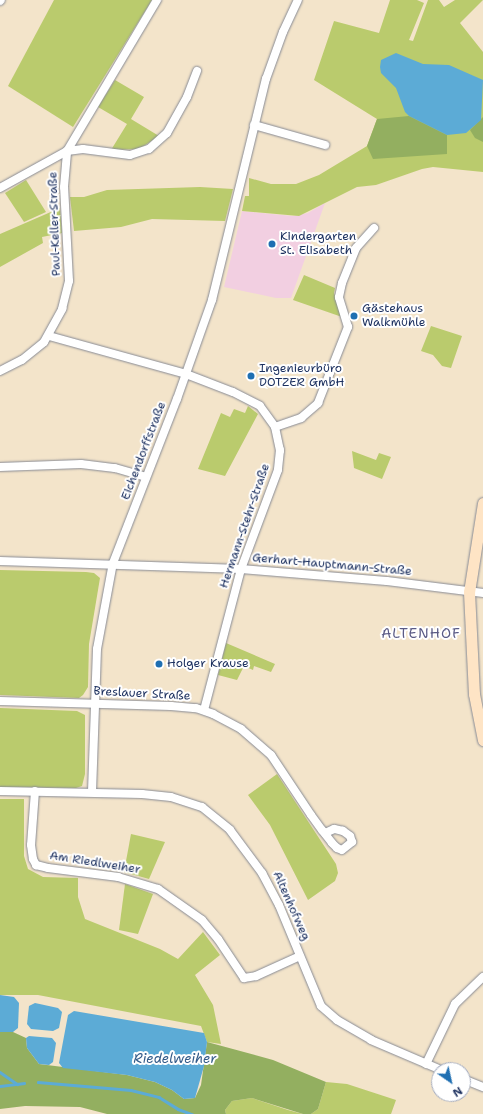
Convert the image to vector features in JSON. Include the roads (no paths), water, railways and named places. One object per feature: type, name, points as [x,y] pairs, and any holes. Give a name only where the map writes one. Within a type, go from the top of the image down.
[{"type":"street","name":"Paul-Keller-Straße","points":[[0,371],[36,350],[49,336],[62,309],[69,281],[64,187],[67,151],[79,127],[157,0]]},
{"type":"street","name":"Eichendorffstraße","points":[[92,792],[95,704],[100,632],[113,563],[186,374],[212,300],[266,79],[283,32],[298,0]]},
{"type":"street","points":[[0,188],[67,151],[83,149],[130,155],[149,149],[167,134],[187,97],[197,71]]},
{"type":"street","points":[[254,125],[325,145]]},
{"type":"street","points":[[275,427],[301,418],[318,403],[348,327],[339,297],[342,283],[356,248],[374,228]]},
{"type":"street","name":"Hermann-Stehr-Straße","points":[[49,336],[186,374],[252,400],[264,411],[275,427],[280,450],[278,470],[241,569],[204,710]]},
{"type":"street","points":[[0,467],[81,464],[115,468],[146,477]]},
{"type":"street","points":[[483,502],[469,592],[474,694],[483,740]]},
{"type":"street","name":"Gerhart-Hauptmann-Straße","points":[[0,561],[113,563],[241,569],[387,581],[483,593]]},
{"type":"street","name":"Breslauer Straße","points":[[0,701],[171,706],[204,710],[241,729],[271,755],[324,833]]},
{"type":"street","name":"Altenhofweg","points":[[0,791],[92,792],[171,797],[202,807],[217,817],[242,843],[262,873],[279,905],[318,1000],[337,1020],[371,1040],[431,1066]]},
{"type":"street","name":"Am Riedlweiher","points":[[35,791],[31,845],[33,859],[36,865],[48,868],[118,877],[158,889],[202,920],[218,939],[244,978],[256,976],[300,956]]},
{"type":"street","points":[[426,1064],[455,1004],[483,977]]},
{"type":"street","points":[[471,1082],[483,1087]]},
{"type":"water","points":[[396,53],[423,64],[449,65],[483,80],[481,120],[466,133],[447,135],[409,116],[405,112],[396,88],[381,73],[381,60]]},
{"type":"water","points":[[0,995],[14,997],[19,1003],[18,1028],[13,1032],[0,1032]]},
{"type":"water","points":[[35,1003],[58,1008],[62,1012],[59,1028],[53,1031],[31,1029],[27,1024],[29,1006]]},
{"type":"water","name":"Riedelweiher","points":[[74,1011],[204,1033],[207,1042],[204,1066],[195,1098],[184,1099],[172,1090],[155,1082],[127,1075],[63,1068],[59,1063],[68,1015]]},
{"type":"water","points":[[29,1036],[52,1038],[56,1043],[53,1062],[49,1065],[39,1064],[27,1048],[26,1038]]},
{"type":"waterway","points":[[0,1072],[17,1084],[24,1083]]},
{"type":"waterway","points":[[38,1082],[131,1090],[159,1097],[178,1109],[192,1114]]},
{"type":"waterway","points":[[0,1086],[17,1084]]},
{"type":"place","name":"Kindergarten St. Elisabeth","points":[[272,244]]},
{"type":"place","name":"Gästehaus Walkmühle","points":[[354,316]]},
{"type":"place","name":"Ingenieurbüro DOTZER GmbH","points":[[251,376]]},
{"type":"place","name":"Holger Krause","points":[[159,664]]},
{"type":"district","name":"ALTENHOF","points":[[421,633]]}]
